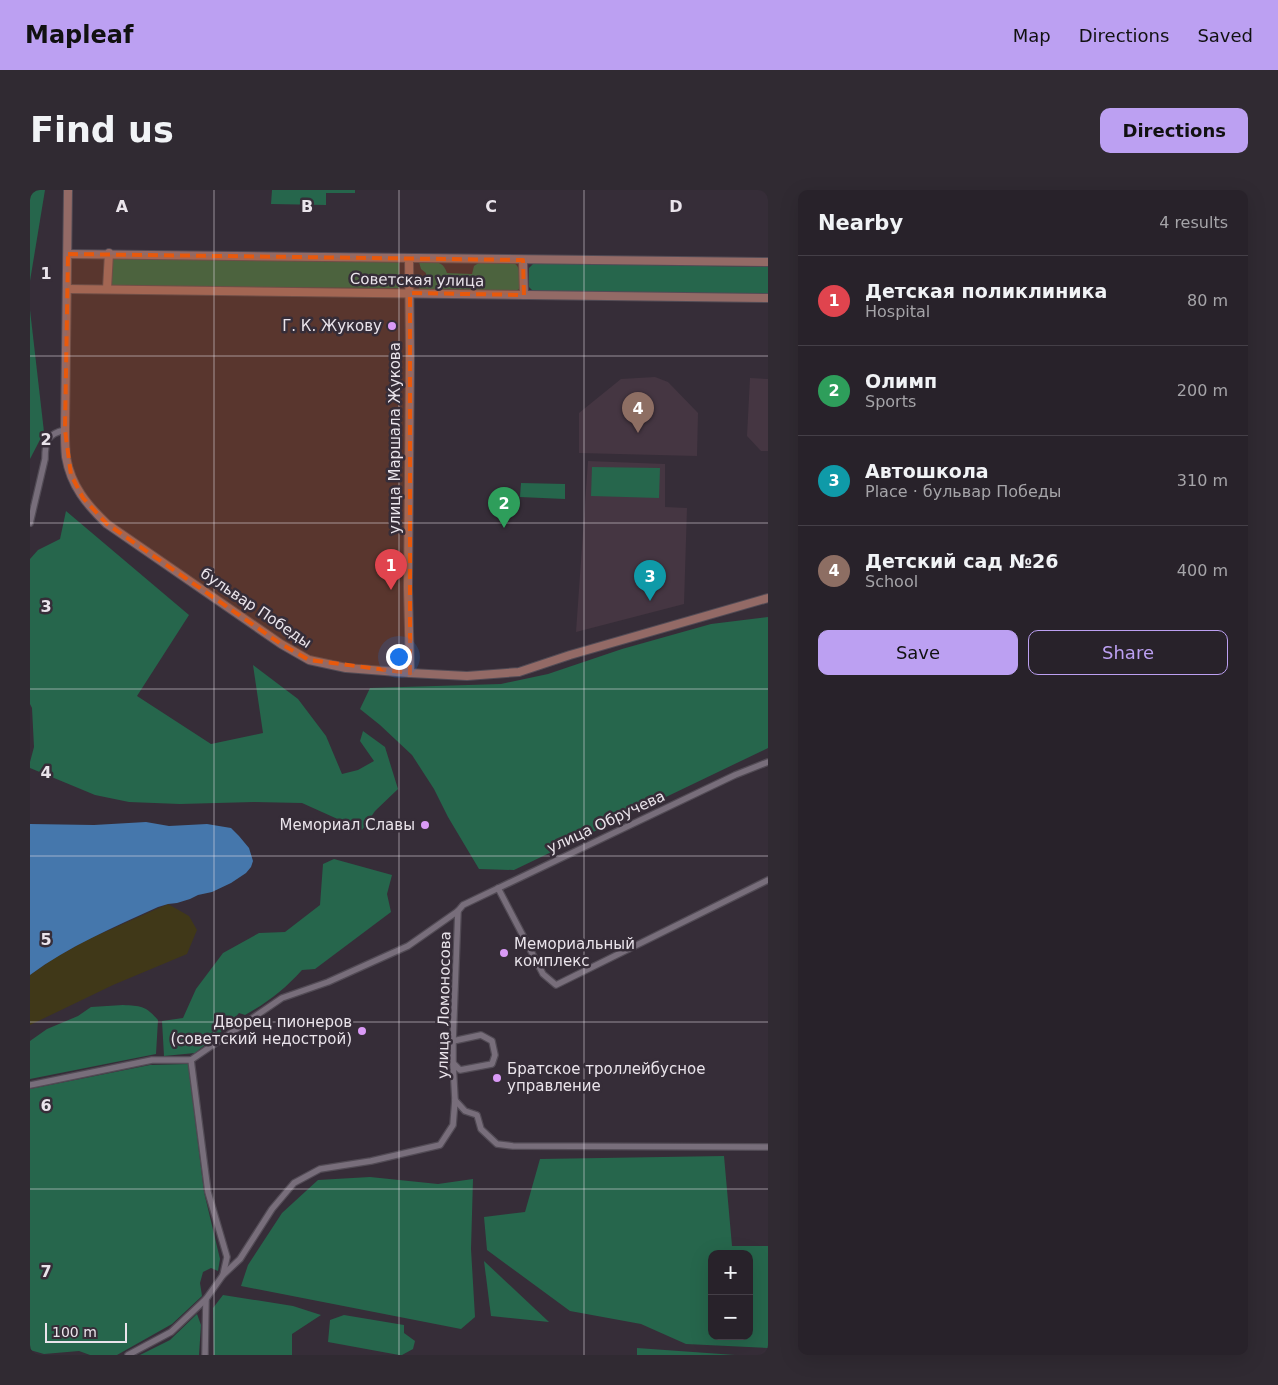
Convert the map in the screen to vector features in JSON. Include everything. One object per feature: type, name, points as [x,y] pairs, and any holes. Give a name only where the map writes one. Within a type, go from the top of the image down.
[{"type":"street","name":"бульвар Победы","points":[[68,190],[65,430],[66,457],[76,487],[89,506],[107,524],[281,644],[309,660],[346,668],[467,676],[519,672],[570,655],[768,598]]},
{"type":"street","name":"Советская улица","points":[[68,254],[768,262]]},
{"type":"street","points":[[108,289],[109,254]]},
{"type":"street","name":"улица Маршала Жукова","points":[[409,258],[408,588],[410,673]]},
{"type":"street","points":[[523,260],[524,295]]},
{"type":"street","name":"Советская улица","points":[[67,289],[768,298]]},
{"type":"street","points":[[30,523],[49,436],[54,432],[65,430]]},
{"type":"street","name":"улица Обручева","points":[[191,1060],[282,998],[328,982],[408,946],[458,911],[463,905],[727,779],[768,762]]},
{"type":"street","points":[[498,888],[543,974],[556,985],[768,880]]},
{"type":"street","name":"улица Ломоносова","points":[[128,1355],[171,1332],[206,1299],[223,1275],[240,1259],[272,1209],[294,1183],[320,1169],[371,1161],[440,1145],[453,1125],[455,1100],[453,1041],[458,911]]},
{"type":"street","points":[[453,1041],[481,1035],[492,1041],[496,1055],[492,1064],[477,1067],[460,1070],[453,1063]]},
{"type":"street","points":[[30,1084],[152,1060],[191,1060],[208,1192],[227,1257],[223,1275]]},
{"type":"street","points":[[455,1100],[465,1111],[477,1115],[482,1129],[497,1144],[522,1146],[768,1147]]},
{"type":"street","points":[[205,1355],[206,1299]]},
{"type":"highlighted area","points":[[68,254],[523,260],[524,295],[410,293],[410,673],[309,660],[281,644],[107,524],[83,498],[71,475],[65,430]]},
{"type":"shaded area","points":[[655,377],[668,382],[698,413],[697,456],[579,453],[579,413],[621,379]]},
{"type":"shaded area","points":[[750,378],[768,379],[768,451],[761,451],[747,436]]},
{"type":"shaded area","points":[[588,461],[665,464],[665,507],[687,508],[684,604],[576,632]]},
{"type":"green space","points":[[30,190],[45,190],[30,281]]},
{"type":"green space","points":[[272,190],[355,190],[355,193],[326,193],[326,205],[271,204]]},
{"type":"green space","points":[[112,258],[399,261],[399,288],[112,287]]},
{"type":"green space","points":[[419,262],[440,263],[447,273],[472,274],[474,266],[480,262],[514,263],[519,271],[519,289],[516,291],[419,289],[420,283],[426,278],[426,273],[421,269]]},
{"type":"green space","points":[[534,263],[768,267],[768,295],[533,291],[529,287],[529,268]]},
{"type":"green space","points":[[30,310],[44,432],[30,459]]},
{"type":"green space","points":[[592,467],[660,468],[659,498],[591,496]]},
{"type":"green space","points":[[521,483],[565,484],[565,499],[520,497]]},
{"type":"green space","points":[[66,511],[189,615],[137,696],[211,744],[263,733],[253,665],[298,699],[326,736],[342,774],[358,770],[374,761],[360,741],[363,731],[385,747],[398,789],[375,811],[362,830],[302,803],[180,804],[129,802],[95,795],[30,768],[34,747],[32,708],[30,704],[30,559],[38,550],[60,539]]},
{"type":"green space","points":[[768,617],[768,748],[514,870],[479,869],[448,817],[434,789],[412,755],[360,709],[370,688],[501,684],[548,674],[622,649],[711,624]]},
{"type":"green space","points":[[334,859],[392,875],[387,894],[391,912],[315,969],[302,970],[261,1006],[245,1015],[239,1013],[226,1028],[195,1053],[164,1056],[162,1021],[183,1018],[196,989],[223,953],[259,933],[285,932],[320,905],[323,864]]},
{"type":"green space","points":[[123,1005],[143,1008],[158,1020],[156,1054],[30,1079],[30,1041],[47,1029],[78,1016],[91,1007]]},
{"type":"green space","points":[[188,1064],[204,1192],[220,1259],[218,1271],[211,1268],[203,1272],[200,1283],[202,1296],[172,1324],[117,1355],[90,1355],[79,1351],[44,1354],[30,1350],[30,1089],[150,1065]]},
{"type":"green space","points":[[724,1156],[732,1246],[768,1246],[768,1348],[686,1344],[641,1324],[570,1311],[487,1250],[484,1217],[525,1212],[540,1159]]},
{"type":"green space","points":[[370,1177],[438,1184],[473,1179],[471,1249],[475,1317],[461,1329],[241,1286],[248,1265],[282,1213],[318,1180]]},
{"type":"green space","points":[[484,1261],[549,1322],[491,1316]]},
{"type":"green space","points":[[223,1295],[293,1306],[321,1315],[292,1334],[292,1355],[214,1355],[213,1308]]},
{"type":"green space","points":[[197,1314],[201,1325],[199,1355],[140,1355],[170,1340]]},
{"type":"green space","points":[[344,1315],[404,1325],[404,1333],[415,1341],[413,1349],[399,1355],[328,1342],[330,1320]]},
{"type":"green space","points":[[637,1348],[735,1355],[637,1355]]},
{"type":"sand","points":[[168,904],[189,916],[197,930],[187,954],[113,985],[30,1025],[30,975],[53,959],[89,939]]},
{"type":"water","points":[[146,822],[169,826],[207,824],[231,828],[249,848],[253,861],[251,867],[246,873],[231,883],[212,892],[158,907],[92,938],[60,955],[30,975],[30,824],[94,825]]},
{"type":"place","name":"Г. К. Жукову","points":[[392,326]]},
{"type":"place","name":"Детский сад №26","points":[[638,433]]},
{"type":"place","name":"Олимп","points":[[504,528]]},
{"type":"place","name":"Детская поликлиника","points":[[391,590]]},
{"type":"place","name":"Автошкола","points":[[650,601]]},
{"type":"place","name":"Мемориал Славы","points":[[425,825]]},
{"type":"place","name":"Мемориальный комплекс","points":[[504,953]]},
{"type":"place","name":"Дворец пионеров (советский недострой)","points":[[362,1031]]},
{"type":"place","name":"Братское троллейбусное управление","points":[[497,1078]]}]
